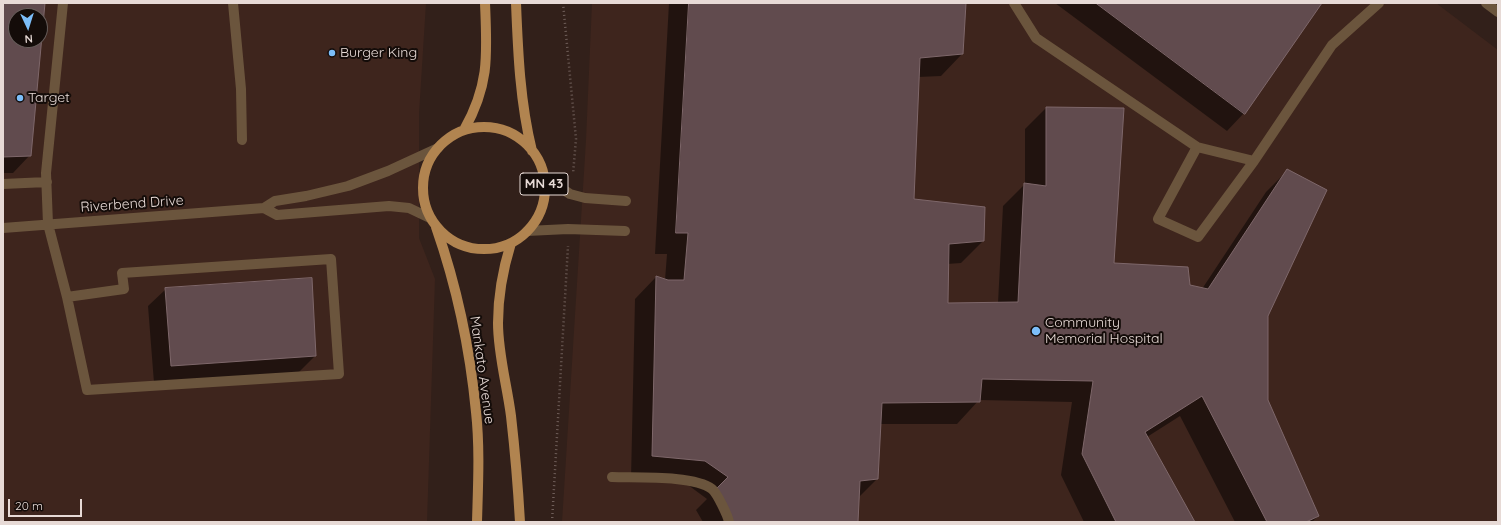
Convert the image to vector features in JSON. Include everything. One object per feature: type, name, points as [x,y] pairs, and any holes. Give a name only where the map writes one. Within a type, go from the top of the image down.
[{"type":"main road","name":"Mankato Avenue","points":[[464,130],[474,113],[481,94],[485,73],[487,51],[486,3]]},
{"type":"main road","name":"Mankato Avenue","points":[[516,3],[519,70],[532,151]]},
{"type":"main road","name":"Mankato Avenue","points":[[433,222],[450,239],[468,247],[480,249],[492,248],[511,243],[527,231],[537,218],[542,203],[545,188],[543,176],[538,161],[532,151],[517,137],[499,129],[480,127],[464,130],[450,138],[438,148],[426,168],[423,180],[423,192],[426,208],[433,222],[455,286],[468,349],[476,413],[478,478],[477,522]]},
{"type":"main road","name":"Mankato Avenue","points":[[511,243],[501,282],[498,325],[500,349],[511,416],[520,522]]},
{"type":"street","points":[[63,3],[47,151],[48,224],[67,297],[87,390],[338,374],[331,259],[122,273],[124,289],[67,297]]},
{"type":"street","points":[[233,3],[241,89],[242,140]]},
{"type":"street","points":[[1014,3],[1036,38],[1198,147],[1254,161]]},
{"type":"street","points":[[1198,147],[1158,219],[1198,237],[1254,161],[1332,45],[1379,3]]},
{"type":"street","points":[[1486,3],[1498,12]]},
{"type":"street","name":"Riverbend Drive","points":[[3,228],[264,208],[275,201],[306,196],[348,186],[388,171],[438,148]]},
{"type":"street","points":[[543,176],[570,194],[585,198],[626,201]]},
{"type":"street","points":[[3,184],[47,182]]},
{"type":"street","name":"Riverbend Drive","points":[[264,208],[277,215],[389,206],[409,208],[433,222]]},
{"type":"street","points":[[527,231],[568,229],[625,231]]},
{"type":"street","points":[[612,477],[669,478],[695,482],[713,490],[728,516],[729,522]]},
{"type":"path","points":[[564,3],[576,139],[572,180]]},
{"type":"path","points":[[552,522],[568,247]]},
{"type":"shaded area","points":[[3,3],[426,3],[419,114],[419,238],[435,279],[427,522],[3,522]]},
{"type":"shaded area","name":"Community Memorial Hospital","points":[[592,3],[1436,3],[1498,50],[1498,522],[562,522],[586,140]]},
{"type":"building","name":"Target","points":[[3,3],[45,3],[45,8],[8,8],[8,48],[41,48],[31,156],[3,157]]},
{"type":"building","points":[[689,3],[966,3],[963,54],[920,58],[914,199],[985,207],[984,241],[949,244],[948,303],[1018,302],[1024,183],[1046,186],[1046,107],[1124,108],[1114,263],[1188,267],[1190,285],[1208,289],[1287,169],[1327,190],[1268,316],[1268,400],[1319,516],[1306,522],[1267,522],[1202,396],[1145,432],[1195,522],[1116,522],[1082,454],[1093,381],[982,379],[980,402],[882,403],[878,479],[860,481],[858,522],[732,522],[717,488],[728,477],[705,461],[652,456],[656,276],[668,280],[684,280],[688,233],[676,233]]},
{"type":"building","points":[[1096,3],[1322,3],[1245,114]]},
{"type":"building","points":[[312,278],[316,356],[171,366],[165,288]]},
{"type":"place","name":"Burger King","points":[[332,53]]},
{"type":"place","name":"Target","points":[[20,98]]},
{"type":"place","name":"Community Memorial Hospital","points":[[1036,331]]}]
